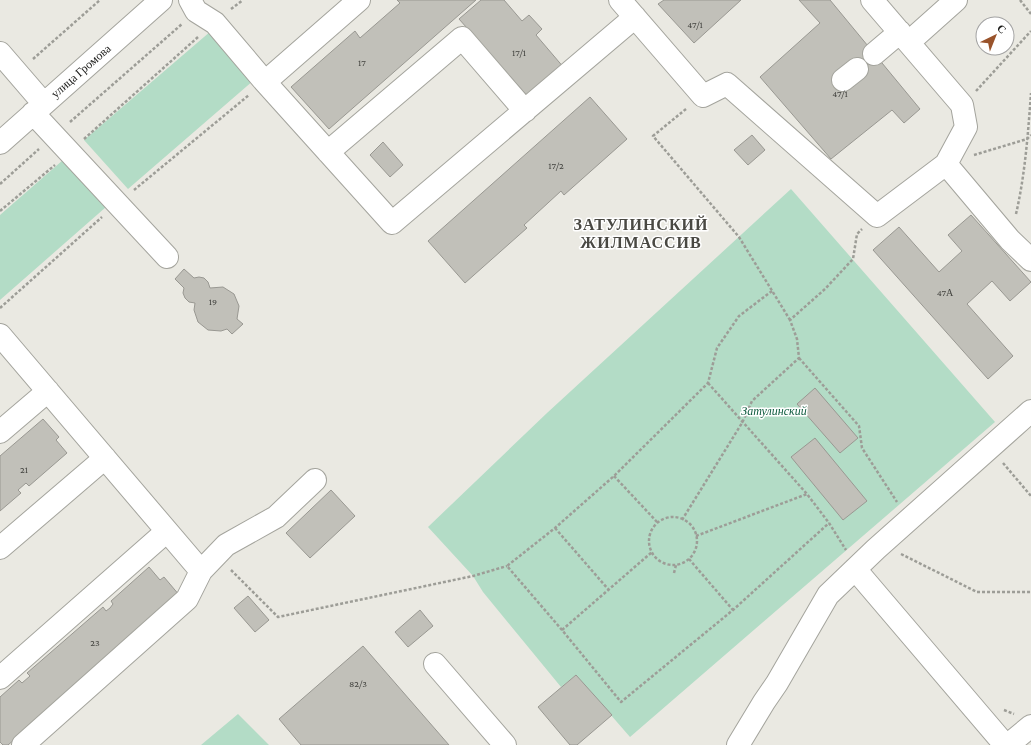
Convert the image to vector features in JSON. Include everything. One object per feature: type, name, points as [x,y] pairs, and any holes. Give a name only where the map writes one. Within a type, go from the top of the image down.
[{"type":"street","name":"улица Громова","points":[[0,143],[161,0]]},
{"type":"street","points":[[265,82],[359,0]]},
{"type":"street","points":[[620,0],[703,96],[727,84],[877,216],[946,164],[966,127],[962,106],[905,37],[872,0]]},
{"type":"street","points":[[874,54],[905,37],[956,0]]},
{"type":"street","points":[[193,6],[215,23],[265,82],[392,223],[635,17]]},
{"type":"street","points":[[328,152],[462,38],[524,111]]},
{"type":"street","points":[[0,53],[17,72],[55,136],[167,257]]},
{"type":"street","points":[[946,164],[1010,240],[1031,260]]},
{"type":"street","points":[[0,335],[201,571]]},
{"type":"street","points":[[0,432],[48,391]]},
{"type":"street","points":[[738,745],[778,683],[828,595],[876,549],[1031,411]]},
{"type":"street","points":[[0,548],[105,458]]},
{"type":"street","points":[[23,745],[187,600],[201,571],[226,545],[276,518],[315,480]]},
{"type":"street","points":[[0,678],[167,531]]},
{"type":"street","points":[[855,569],[1007,745],[1031,726]]},
{"type":"street","points":[[435,664],[505,745]]},
{"type":"path","points":[[17,72],[100,0]]},
{"type":"path","points":[[0,211],[70,152],[242,0]]},
{"type":"path","points":[[1020,0],[1031,14]]},
{"type":"path","points":[[0,184],[55,136],[193,6]]},
{"type":"path","points":[[962,106],[1031,31]]},
{"type":"path","points":[[1010,240],[1021,195],[1031,93]]},
{"type":"path","points":[[703,96],[653,136],[739,236],[790,320],[797,339],[799,358],[859,426],[862,448],[899,505],[911,518]]},
{"type":"path","points":[[946,164],[1027,139],[1031,134]]},
{"type":"path","points":[[790,320],[825,289],[853,259],[856,234],[877,216]]},
{"type":"path","points":[[217,555],[278,618],[473,576],[507,566],[555,528],[614,476],[708,383],[717,348],[740,316],[772,291]]},
{"type":"path","points":[[682,520],[742,423],[752,401],[799,358]]},
{"type":"path","points":[[708,383],[742,423],[807,494],[829,523],[846,550],[855,569]]},
{"type":"path","points":[[990,448],[1031,496]]},
{"type":"path","points":[[614,476],[658,523]]},
{"type":"path","points":[[696,536],[807,494]]},
{"type":"path","points":[[670,518],[682,520],[693,529],[696,536],[696,548],[689,558],[683,563],[669,565],[656,558],[652,552],[649,540],[658,523],[670,518]]},
{"type":"path","points":[[507,566],[621,702],[733,610],[829,523]]},
{"type":"path","points":[[555,528],[608,589]]},
{"type":"path","points":[[876,549],[901,554],[977,592],[1031,592]]},
{"type":"path","points":[[562,630],[652,552]]},
{"type":"path","points":[[689,558],[733,610]]},
{"type":"path","points":[[674,573],[676,565]]},
{"type":"green space","points":[[211,31],[254,80],[128,189],[84,140]]},
{"type":"green space","points":[[63,160],[106,207],[0,300],[0,215]]},
{"type":"green space","name":"Затулинский","points":[[791,189],[995,422],[630,737],[576,675],[561,687],[483,592],[473,576],[428,527],[547,413]]},
{"type":"green space","points":[[238,714],[269,745],[201,745]]},
{"type":"building","points":[[397,0],[476,0],[329,129],[291,87],[355,31],[360,38],[400,3]]},
{"type":"building","points":[[481,0],[504,0],[522,21],[529,15],[542,29],[536,35],[565,69],[530,99],[459,19]]},
{"type":"building","points":[[664,0],[741,0],[694,43],[658,4]]},
{"type":"building","points":[[799,0],[830,0],[920,109],[904,123],[892,110],[831,159],[760,77],[820,23]]},
{"type":"building","points":[[590,97],[627,139],[564,195],[561,191],[524,225],[527,228],[465,283],[428,241]]},
{"type":"building","points":[[752,135],[765,150],[748,165],[734,150]]},
{"type":"building","points":[[383,142],[403,165],[390,177],[370,155]]},
{"type":"building","points":[[971,215],[1031,282],[1010,301],[992,281],[967,304],[1013,356],[988,379],[873,250],[899,227],[939,272],[962,251],[948,235]]},
{"type":"building","points":[[184,269],[194,278],[204,278],[208,282],[210,288],[223,287],[234,294],[239,306],[237,319],[243,324],[232,334],[227,329],[221,331],[208,330],[198,322],[194,310],[195,303],[189,302],[185,298],[183,293],[184,288],[175,279]]},
{"type":"building","points":[[815,388],[858,438],[840,453],[797,404]]},
{"type":"building","points":[[43,419],[59,437],[56,440],[67,453],[29,486],[26,483],[18,490],[21,493],[0,511],[0,456]]},
{"type":"building","points":[[815,438],[867,501],[843,520],[791,457]]},
{"type":"building","points":[[331,490],[355,516],[310,558],[286,533]]},
{"type":"building","points":[[149,567],[160,580],[164,577],[180,596],[8,745],[3,745],[0,742],[0,697],[19,680],[22,683],[30,676],[27,673],[103,607],[106,611],[110,608],[113,604],[111,601]]},
{"type":"building","points":[[248,596],[269,620],[255,632],[234,608]]},
{"type":"building","points":[[420,610],[433,626],[408,647],[395,632]]},
{"type":"building","points":[[363,646],[449,745],[301,745],[279,719]]},
{"type":"building","points":[[576,675],[612,715],[577,745],[570,745],[538,707]]},
{"type":"district","name":"ЗАТУЛИНСКИЙ ЖИЛМАССИВ","points":[[641,233]]}]
